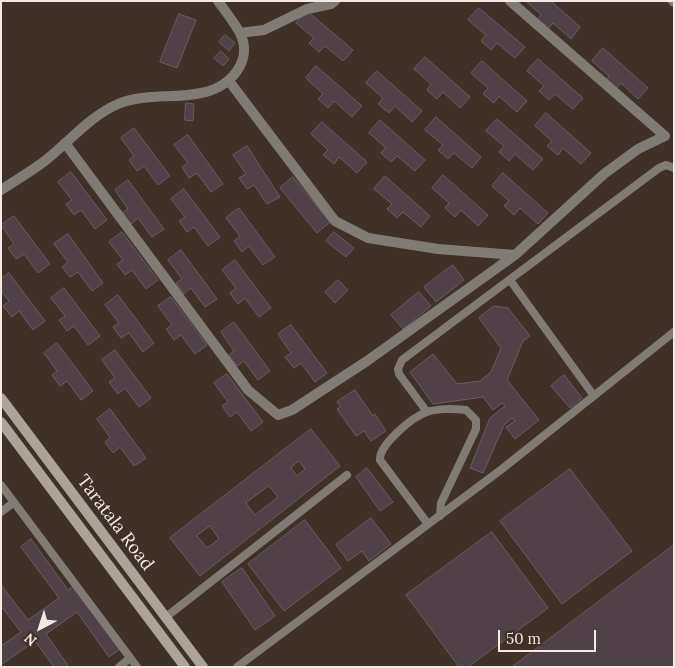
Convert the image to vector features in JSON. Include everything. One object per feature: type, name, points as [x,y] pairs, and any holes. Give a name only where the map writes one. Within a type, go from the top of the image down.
[{"type":"main road","name":"Taratala Road","points":[[1,398],[204,667]]},
{"type":"main road","points":[[1,422],[185,667]]},
{"type":"street","points":[[1,190],[45,160],[93,119],[117,104],[133,99],[202,93],[229,81],[240,69],[244,48],[240,33],[218,1]]},
{"type":"street","points":[[240,33],[264,30],[296,13],[331,4],[335,1]]},
{"type":"street","points":[[65,143],[248,390],[278,415],[292,410],[367,361],[515,255],[604,174],[638,150],[669,135],[510,1]]},
{"type":"street","points":[[229,81],[335,220],[368,238],[438,249],[515,255]]},
{"type":"lane","points":[[427,412],[399,374],[399,364],[660,168],[666,165],[674,168]]},
{"type":"lane","points":[[510,280],[594,396]]},
{"type":"lane","points":[[237,667],[440,516],[674,332]]},
{"type":"lane","points":[[428,524],[380,460],[379,455],[381,450],[398,432],[427,412],[443,409],[466,410],[476,420],[476,429],[441,503],[440,516]]},
{"type":"lane","points":[[166,617],[347,475]]},
{"type":"lane","points":[[1,485],[137,667]]},
{"type":"lane","points":[[1,512],[13,503]]},
{"type":"lane","points":[[119,667],[130,658]]},
{"type":"building","points":[[526,1],[551,1],[580,27],[571,39],[553,23],[547,30],[537,20],[541,15]]},
{"type":"building","points":[[479,8],[525,47],[515,58],[497,43],[491,50],[481,41],[486,35],[468,20]]},
{"type":"building","points":[[307,11],[353,50],[343,61],[325,46],[319,52],[309,43],[314,38],[296,23]]},
{"type":"building","points":[[179,14],[196,20],[177,68],[160,62]]},
{"type":"building","points":[[225,35],[235,43],[229,51],[219,42]]},
{"type":"building","points":[[603,48],[648,88],[638,99],[621,83],[615,90],[605,81],[609,76],[592,61]]},
{"type":"building","points":[[221,51],[229,59],[223,66],[214,58]]},
{"type":"building","points":[[425,57],[470,97],[460,108],[443,92],[437,99],[427,90],[431,84],[414,69]]},
{"type":"building","points":[[538,59],[583,98],[573,109],[555,94],[549,100],[539,91],[544,86],[527,71]]},
{"type":"building","points":[[482,61],[527,101],[517,112],[499,96],[494,103],[483,94],[488,88],[471,73]]},
{"type":"building","points":[[316,66],[362,106],[352,117],[334,101],[328,108],[318,99],[323,94],[306,78]]},
{"type":"building","points":[[377,71],[422,111],[412,122],[395,106],[389,113],[378,104],[383,98],[366,83]]},
{"type":"building","points":[[186,103],[194,104],[193,121],[185,120]]},
{"type":"building","points":[[546,113],[591,153],[581,164],[563,148],[558,155],[547,146],[552,141],[535,126]]},
{"type":"building","points":[[436,117],[481,157],[472,168],[454,153],[448,159],[438,150],[443,145],[425,130]]},
{"type":"building","points":[[497,119],[543,159],[533,170],[515,154],[509,161],[499,152],[504,146],[486,131]]},
{"type":"building","points":[[380,120],[425,160],[415,171],[397,156],[391,162],[381,153],[386,148],[369,133]]},
{"type":"building","points":[[322,122],[367,162],[357,173],[339,157],[334,164],[323,155],[328,150],[311,134]]},
{"type":"building","points":[[134,128],[170,176],[158,185],[144,166],[137,171],[129,160],[134,156],[121,138]]},
{"type":"building","points":[[188,135],[223,184],[211,192],[197,173],[189,178],[182,167],[188,163],[174,145]]},
{"type":"building","points":[[247,146],[280,197],[267,204],[254,185],[247,189],[239,178],[246,174],[233,155]]},
{"type":"building","points":[[71,172],[107,220],[95,229],[81,210],[74,215],[66,204],[72,200],[58,182]]},
{"type":"building","points":[[503,173],[548,213],[538,224],[520,208],[514,215],[504,206],[509,201],[492,186]]},
{"type":"building","points":[[443,175],[488,215],[478,226],[461,210],[455,217],[445,208],[449,203],[432,188]]},
{"type":"building","points":[[385,176],[430,216],[421,227],[403,212],[397,218],[387,209],[392,204],[374,189]]},
{"type":"building","points":[[293,177],[330,222],[317,233],[280,188]]},
{"type":"building","points":[[128,180],[164,229],[152,237],[138,218],[131,224],[122,213],[128,209],[115,190]]},
{"type":"building","points":[[184,189],[220,237],[208,246],[194,227],[187,232],[179,221],[185,217],[171,199]]},
{"type":"building","points":[[239,208],[275,257],[263,265],[249,246],[242,252],[234,241],[240,236],[226,218]]},
{"type":"building","points":[[14,216],[50,264],[38,273],[24,254],[16,259],[8,248],[14,244],[1,225]]},
{"type":"building","points":[[122,232],[158,280],[146,289],[132,270],[125,275],[117,264],[123,260],[109,242]]},
{"type":"building","points":[[334,232],[354,248],[346,257],[326,241]]},
{"type":"building","points":[[68,234],[103,283],[92,291],[78,272],[70,277],[62,267],[68,262],[54,244]]},
{"type":"building","points":[[181,250],[217,299],[205,307],[191,288],[184,294],[176,283],[182,279],[168,260]]},
{"type":"building","points":[[235,260],[271,308],[259,317],[245,298],[238,304],[230,293],[236,288],[222,270]]},
{"type":"building","points":[[453,265],[464,280],[436,302],[424,287]]},
{"type":"building","points":[[9,273],[45,321],[33,330],[19,311],[12,317],[3,306],[9,301],[1,291],[1,279]]},
{"type":"building","points":[[338,280],[348,290],[335,303],[325,292]]},
{"type":"building","points":[[64,288],[100,336],[88,345],[74,326],[67,331],[59,320],[65,316],[51,298]]},
{"type":"building","points":[[419,292],[431,306],[403,329],[391,315]]},
{"type":"building","points":[[118,295],[154,343],[143,352],[129,333],[121,338],[113,327],[119,323],[105,305]]},
{"type":"building","points":[[171,297],[207,345],[195,354],[181,335],[174,340],[166,329],[172,325],[158,306]]},
{"type":"building","points":[[494,306],[508,308],[530,336],[523,341],[507,380],[539,420],[515,439],[506,427],[515,421],[512,418],[504,425],[483,473],[470,468],[490,418],[505,406],[502,403],[493,410],[483,397],[433,404],[410,372],[433,354],[457,384],[480,381],[491,372],[501,348],[479,318]]},
{"type":"building","points":[[234,322],[270,371],[258,380],[244,361],[237,366],[229,355],[234,351],[221,332]]},
{"type":"building","points":[[291,325],[327,373],[315,382],[301,363],[294,368],[285,357],[291,353],[278,334]]},
{"type":"building","points":[[57,343],[93,391],[81,400],[67,381],[60,386],[52,375],[57,371],[44,353]]},
{"type":"building","points":[[115,350],[151,398],[139,407],[125,388],[118,394],[109,382],[115,378],[102,360]]},
{"type":"building","points":[[227,374],[263,422],[251,431],[237,412],[230,417],[222,406],[228,402],[214,383]]},
{"type":"building","points":[[564,375],[582,398],[570,408],[551,386]]},
{"type":"building","points":[[355,390],[386,431],[371,441],[364,431],[356,436],[337,409],[341,407],[337,402]]},
{"type":"building","points":[[110,409],[146,458],[134,466],[120,447],[113,453],[105,442],[110,437],[97,419]]},
{"type":"building","points":[[311,429],[340,466],[200,576],[170,538]],"holes":[[[299,461],[305,469],[297,476],[291,468]],[[269,486],[278,497],[255,515],[246,503]],[[210,526],[219,539],[207,548],[197,536]]]},
{"type":"building","points":[[367,468],[393,502],[380,511],[356,477]]},
{"type":"building","points":[[570,469],[632,551],[562,604],[500,521]]},
{"type":"building","points":[[371,518],[391,544],[369,561],[362,551],[348,561],[336,545]]},
{"type":"building","points":[[305,520],[341,568],[284,611],[248,564]]},
{"type":"building","points":[[492,532],[548,608],[468,667],[459,667],[406,595]]},
{"type":"building","points":[[31,539],[68,590],[73,587],[120,649],[109,657],[77,612],[46,634],[69,667],[54,667],[35,641],[1,665],[1,646],[21,632],[1,606],[1,585],[28,620],[59,598],[21,547]]},
{"type":"building","points":[[674,545],[674,667],[512,667]]},
{"type":"building","points":[[242,568],[275,616],[255,630],[222,582]]}]
